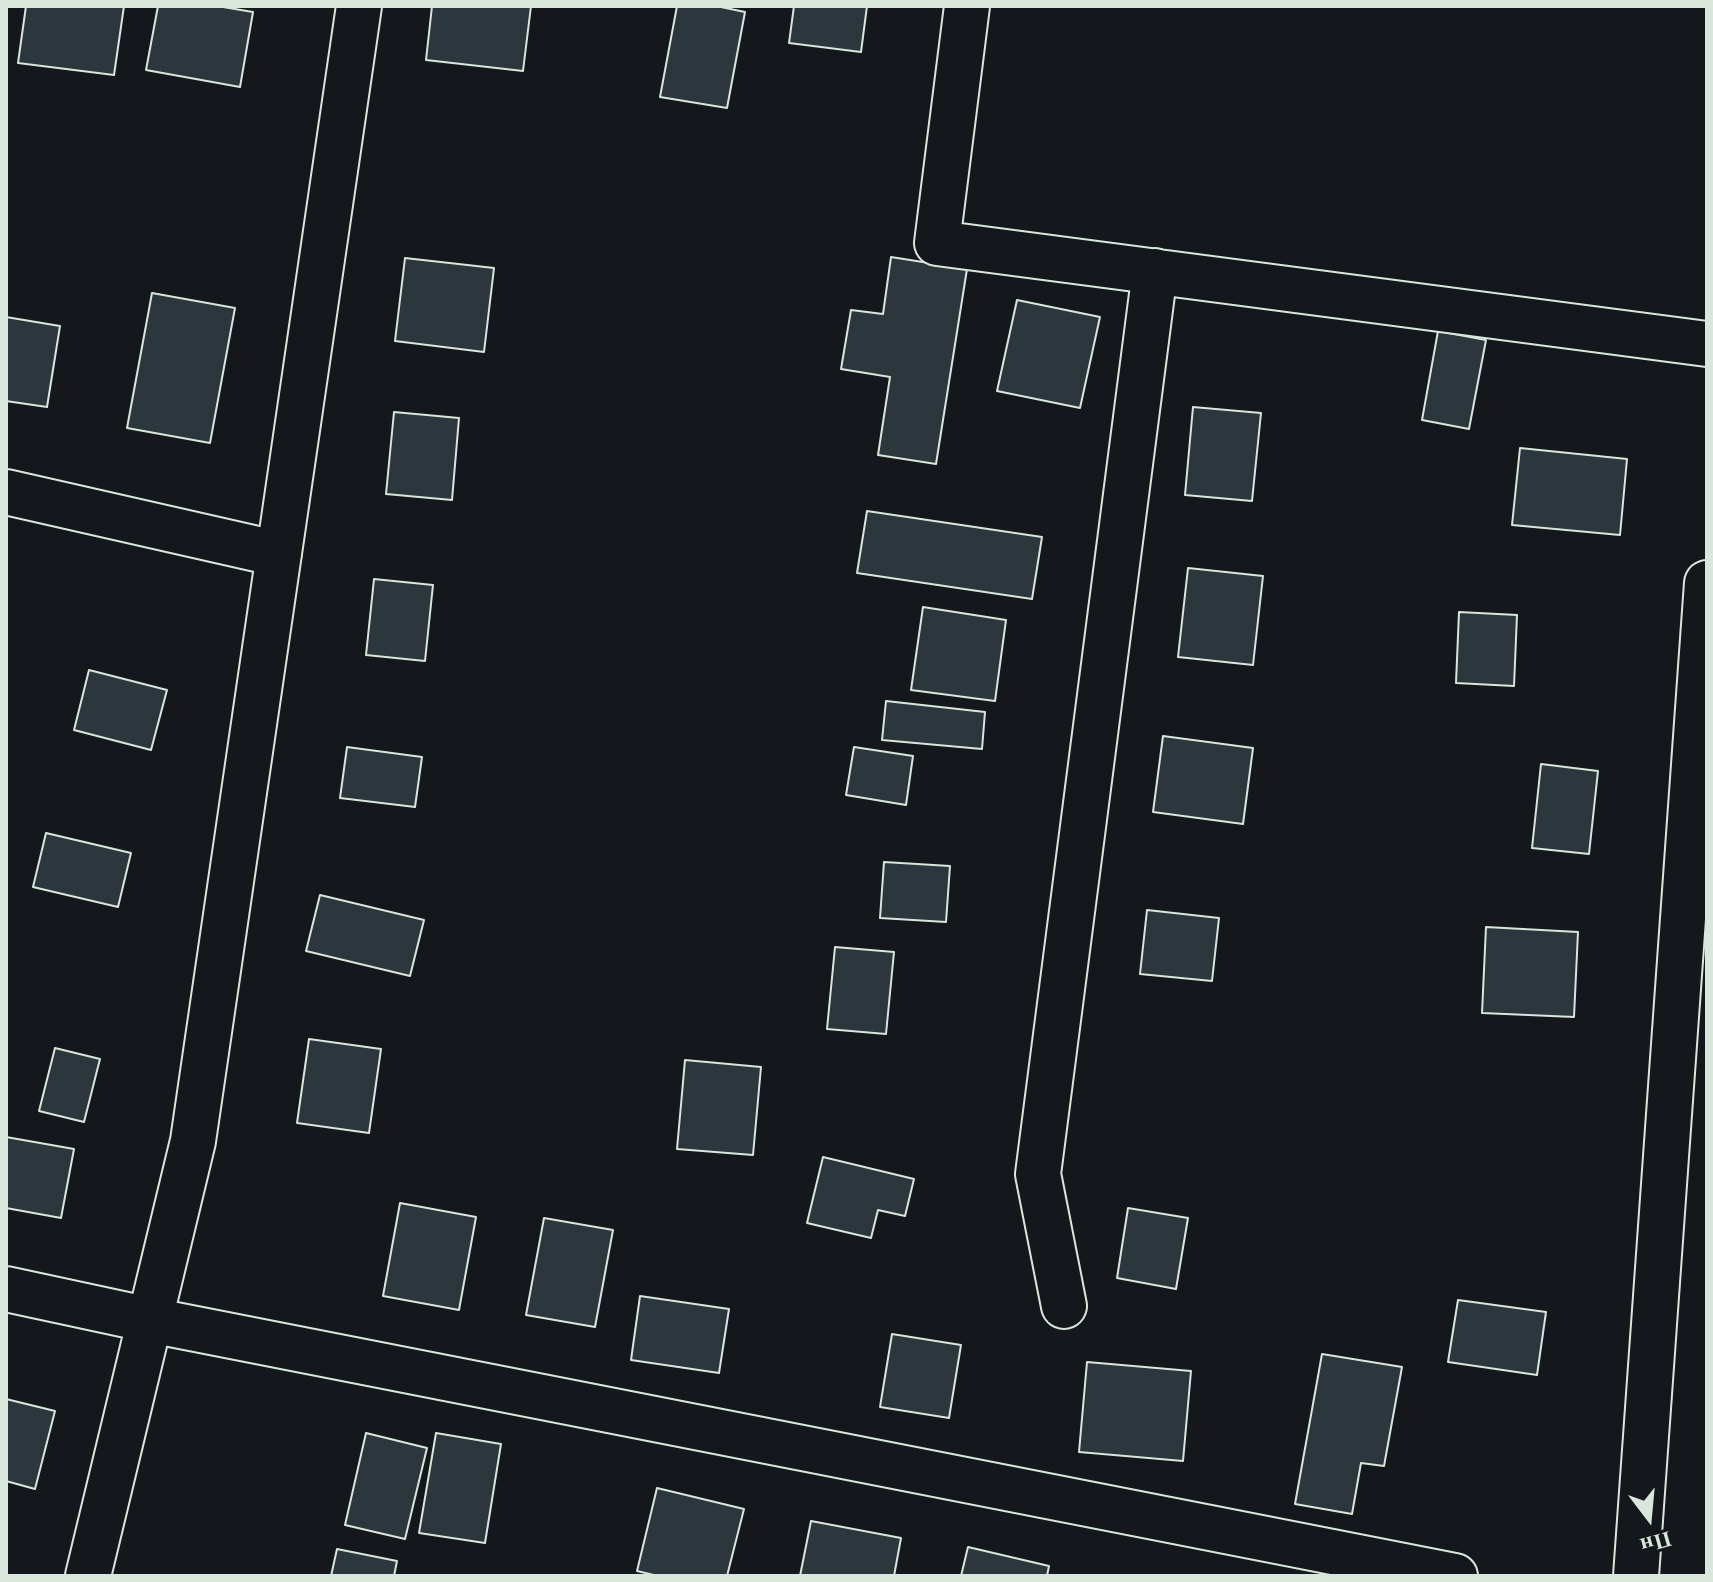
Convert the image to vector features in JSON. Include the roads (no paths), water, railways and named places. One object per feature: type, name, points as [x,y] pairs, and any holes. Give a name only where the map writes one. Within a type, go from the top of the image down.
[{"type":"street","points":[[88,1576],[193,1141],[359,6]]},
{"type":"street","points":[[967,6],[937,243],[1707,344]]},
{"type":"street","points":[[1064,1306],[1038,1174],[1155,271]]},
{"type":"street","points":[[6,492],[279,554]]},
{"type":"street","points":[[1636,1576],[1707,583]]},
{"type":"street","points":[[6,1289],[150,1320],[1455,1576]]}]
